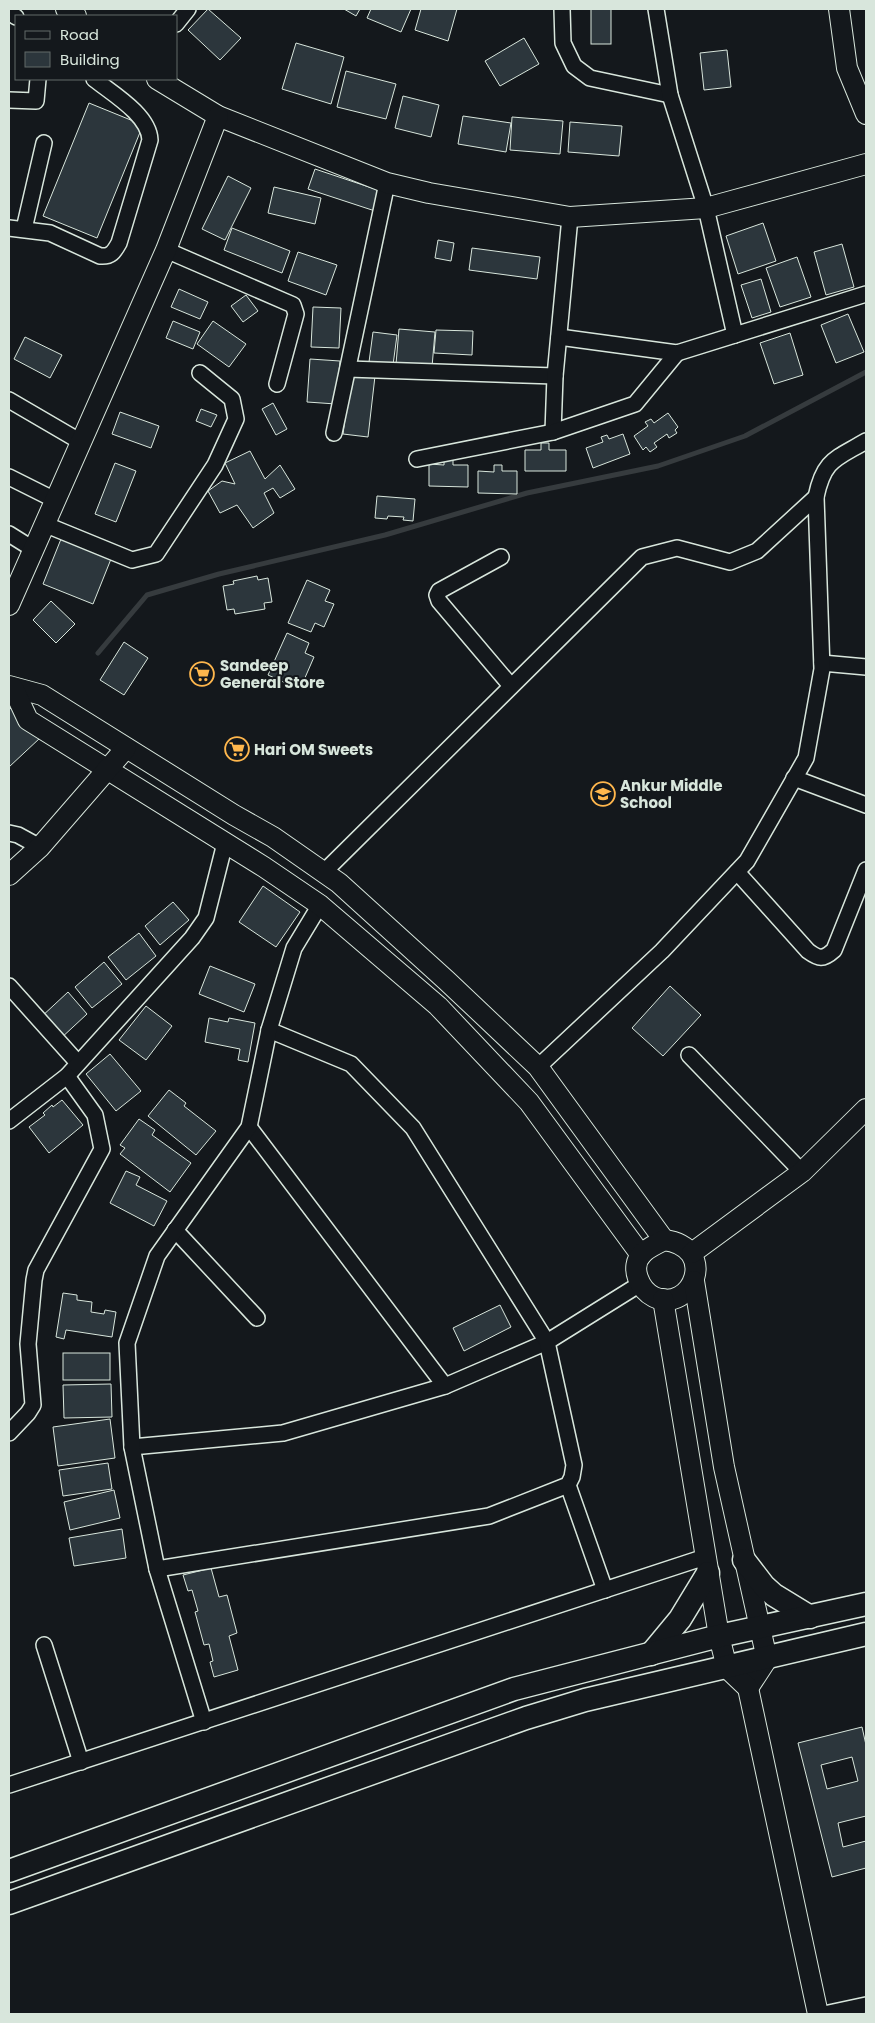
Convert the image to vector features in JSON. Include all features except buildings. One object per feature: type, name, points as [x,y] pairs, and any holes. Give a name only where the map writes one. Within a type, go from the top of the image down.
[{"type":"main road","points":[[744,1560],[764,1586],[774,1595],[810,1617]]},
{"type":"main road","points":[[651,1654],[686,1611],[707,1565]]},
{"type":"main road","points":[[9,1871],[514,1689],[719,1636],[866,1604]]},
{"type":"main road","points":[[9,1903],[526,1718],[586,1700],[767,1659],[866,1634]]},
{"type":"main road","points":[[580,1672],[586,1700]]},
{"type":"main road","points":[[388,1734],[398,1764]]},
{"type":"street","points":[[178,22],[188,9]]},
{"type":"street","points":[[562,9],[563,43],[574,66],[590,78],[670,95]]},
{"type":"street","points":[[656,9],[670,95],[706,208],[735,335]]},
{"type":"street","points":[[839,9],[847,68],[866,114]]},
{"type":"street","points":[[9,100],[36,100],[38,80]]},
{"type":"street","points":[[9,228],[50,232],[100,256],[108,256],[115,252],[150,140],[150,134],[146,124],[138,114],[95,80]]},
{"type":"street","points":[[159,80],[218,116],[387,183],[429,193],[570,217],[706,208],[866,164]]},
{"type":"street","points":[[9,605],[166,250],[218,116]]},
{"type":"street","points":[[24,229],[44,143]]},
{"type":"street","points":[[334,433],[387,183]]},
{"type":"street","points":[[553,432],[555,376],[570,217]]},
{"type":"street","points":[[166,250],[293,305],[296,314],[277,384]]},
{"type":"street","points":[[559,337],[677,353],[866,294]]},
{"type":"street","points":[[417,459],[553,432],[635,404],[677,353]]},
{"type":"street","points":[[348,369],[555,376]]},
{"type":"street","points":[[44,524],[132,560],[156,554],[215,465],[236,419],[232,400],[200,374]]},
{"type":"street","points":[[9,400],[81,442]]},
{"type":"street","points":[[538,1067],[662,951],[747,861],[806,758],[822,663],[816,497],[820,478],[831,462],[866,441]]},
{"type":"street","points":[[9,477],[55,500]]},
{"type":"street","points":[[323,873],[642,557],[677,548],[730,562],[757,551],[816,497]]},
{"type":"street","points":[[9,534],[33,549]]},
{"type":"street","points":[[502,557],[439,591],[437,595],[439,601],[511,686]]},
{"type":"street","points":[[822,663],[866,667]]},
{"type":"street","points":[[11,687],[42,695],[273,837],[339,884],[447,981],[538,1067],[664,1240]]},
{"type":"street","points":[[11,687],[28,720],[225,843],[320,905],[438,1006],[529,1102],[640,1255]]},
{"type":"street","points":[[9,875],[40,847],[126,748]]},
{"type":"street","points":[[794,778],[866,805]]},
{"type":"street","points":[[9,833],[18,835],[40,847]]},
{"type":"street","points":[[9,1121],[68,1076],[198,930],[206,918],[225,843]]},
{"type":"street","points":[[736,872],[808,951],[818,958],[825,958],[834,950],[866,870]]},
{"type":"street","points":[[204,1722],[157,1569],[132,1447],[128,1343],[157,1256],[249,1127],[269,1030],[294,948],[320,905]]},
{"type":"street","points":[[9,986],[78,1064]]},
{"type":"street","points":[[157,1569],[489,1516],[568,1485],[572,1477],[574,1465],[547,1342],[414,1128],[351,1064],[269,1030]]},
{"type":"street","points":[[689,1055],[802,1172]]},
{"type":"street","points":[[9,1433],[33,1405],[28,1344],[36,1270],[102,1148],[96,1115],[68,1076]]},
{"type":"street","points":[[692,1253],[802,1172],[866,1109]]},
{"type":"street","points":[[249,1127],[445,1386]]},
{"type":"street","points":[[175,1230],[257,1318]]},
{"type":"street","points":[[664,1240],[676,1241],[692,1253],[696,1263],[694,1281],[689,1289],[672,1299],[654,1297],[640,1284],[637,1265],[640,1255],[664,1240]]},
{"type":"street","points":[[694,1281],[724,1467],[767,1659],[748,1688]]},
{"type":"street","points":[[132,1447],[283,1434],[445,1386],[547,1342],[640,1284]]},
{"type":"street","points":[[663,1299],[719,1636],[727,1668],[748,1688],[818,2014]]},
{"type":"street","points":[[568,1485],[605,1590]]},
{"type":"street","points":[[9,1785],[605,1590],[707,1565]]},
{"type":"street","points":[[44,1645],[81,1762]]},
{"type":"street","points":[[824,2014],[866,2005]]},
{"type":"waterway","points":[[98,653],[147,595],[219,574],[385,535],[527,493],[658,466],[745,436],[866,372]]},
{"type":"place","name":"Sandeep General Store","points":[[202,674]]},
{"type":"place","name":"Hari OM Sweets","points":[[237,749]]},
{"type":"place","name":"Ankur Middle School","points":[[603,794]]}]
